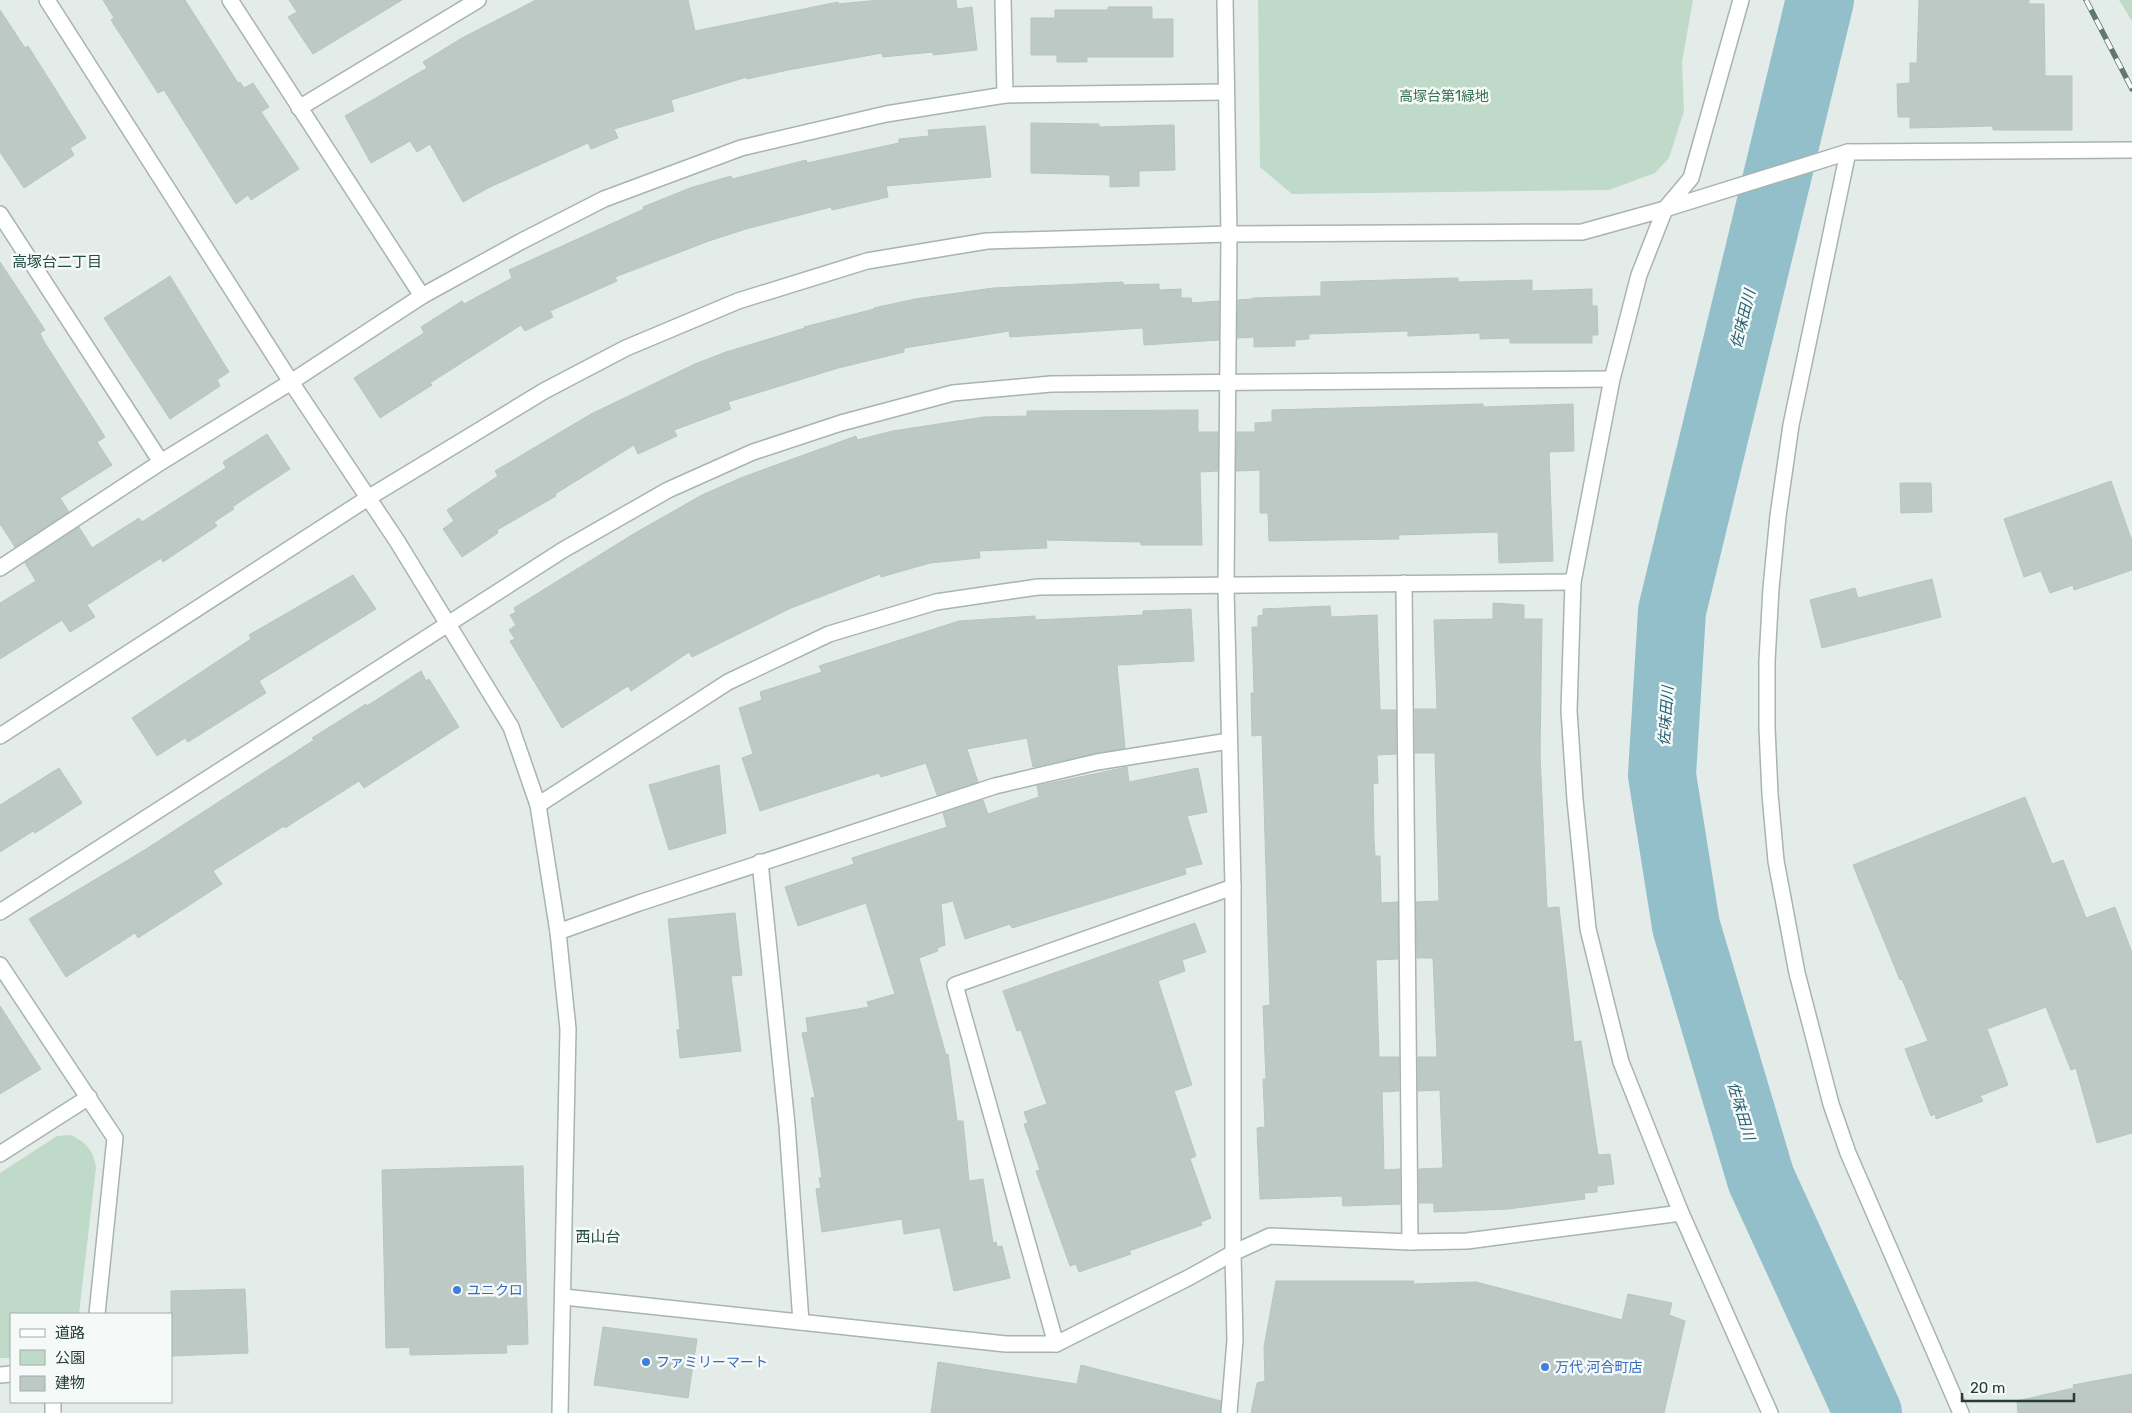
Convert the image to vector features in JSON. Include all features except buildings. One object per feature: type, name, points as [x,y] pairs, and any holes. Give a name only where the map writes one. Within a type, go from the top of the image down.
[{"type":"street","points":[[47,0],[291,382],[368,498],[511,727],[538,805],[558,932],[568,1028],[564,1297],[560,1413]]},
{"type":"street","points":[[230,0],[422,296]]},
{"type":"street","points":[[299,108],[478,0]]},
{"type":"street","points":[[1003,0],[1004,95]]},
{"type":"street","points":[[1225,0],[1229,234],[1226,587],[1228,741],[1233,887],[1233,1253],[1235,1340],[1228,1413]]},
{"type":"street","points":[[1741,0],[1691,178],[1665,209],[1639,275],[1612,379],[1573,582],[1569,711],[1575,800],[1588,929],[1621,1062],[1681,1214],[1770,1413]]},
{"type":"street","points":[[0,568],[422,296],[520,242],[604,199],[741,148],[886,114],[1004,95],[1226,92]]},
{"type":"street","points":[[0,736],[368,498],[544,391],[626,348],[738,301],[867,261],[987,240],[1229,234],[1582,232],[1665,209],[1848,152],[2132,150]]},
{"type":"street","points":[[1848,152],[1790,425],[1778,516],[1767,660],[1767,728],[1776,861],[1797,973],[1831,1104],[1848,1153],[1961,1413]]},
{"type":"street","points":[[0,214],[162,462]]},
{"type":"street","points":[[0,912],[563,550],[668,490],[752,452],[841,423],[953,393],[1051,384],[1612,379]]},
{"type":"street","points":[[538,805],[728,682],[829,634],[936,602],[1038,587],[1226,587],[1573,582]]},
{"type":"street","points":[[1404,583],[1410,1242]]},
{"type":"street","points":[[558,932],[760,862],[995,786],[1097,762],[1228,741]]},
{"type":"street","points":[[760,862],[787,1125],[801,1322]]},
{"type":"street","points":[[1056,1344],[955,985],[1233,887]]},
{"type":"street","points":[[0,965],[115,1138],[96,1313]]},
{"type":"street","points":[[0,1154],[89,1097]]},
{"type":"street","points":[[564,1297],[1006,1344],[1056,1344],[1270,1236],[1410,1242],[1467,1241],[1681,1214]]},
{"type":"green space","name":"高塚台第1緑地","points":[[1258,0],[1693,0],[1682,62],[1684,111],[1669,158],[1655,173],[1609,190],[1292,194],[1260,167]]},
{"type":"green space","points":[[2119,0],[2132,0],[2132,21]]},
{"type":"green space","points":[[71,1135],[81,1141],[93,1156],[96,1167],[79,1313],[10,1313],[10,1358],[0,1358],[0,1173],[57,1136]]},
{"type":"waterway","name":"佐味田川","points":[[1820,0],[1672,611],[1662,775],[1686,926],[1761,1179],[1868,1413]]},
{"type":"railway","points":[[2086,0],[2132,89]]},
{"type":"place","name":"ユニクロ","points":[[457,1290]]},
{"type":"place","name":"ファミリーマート","points":[[646,1362]]},
{"type":"place","name":"万代 河合町店","points":[[1545,1367]]},
{"type":"district","name":"高塚台二丁目","points":[[57,262]]},
{"type":"district","name":"西山台","points":[[598,1237]]}]
